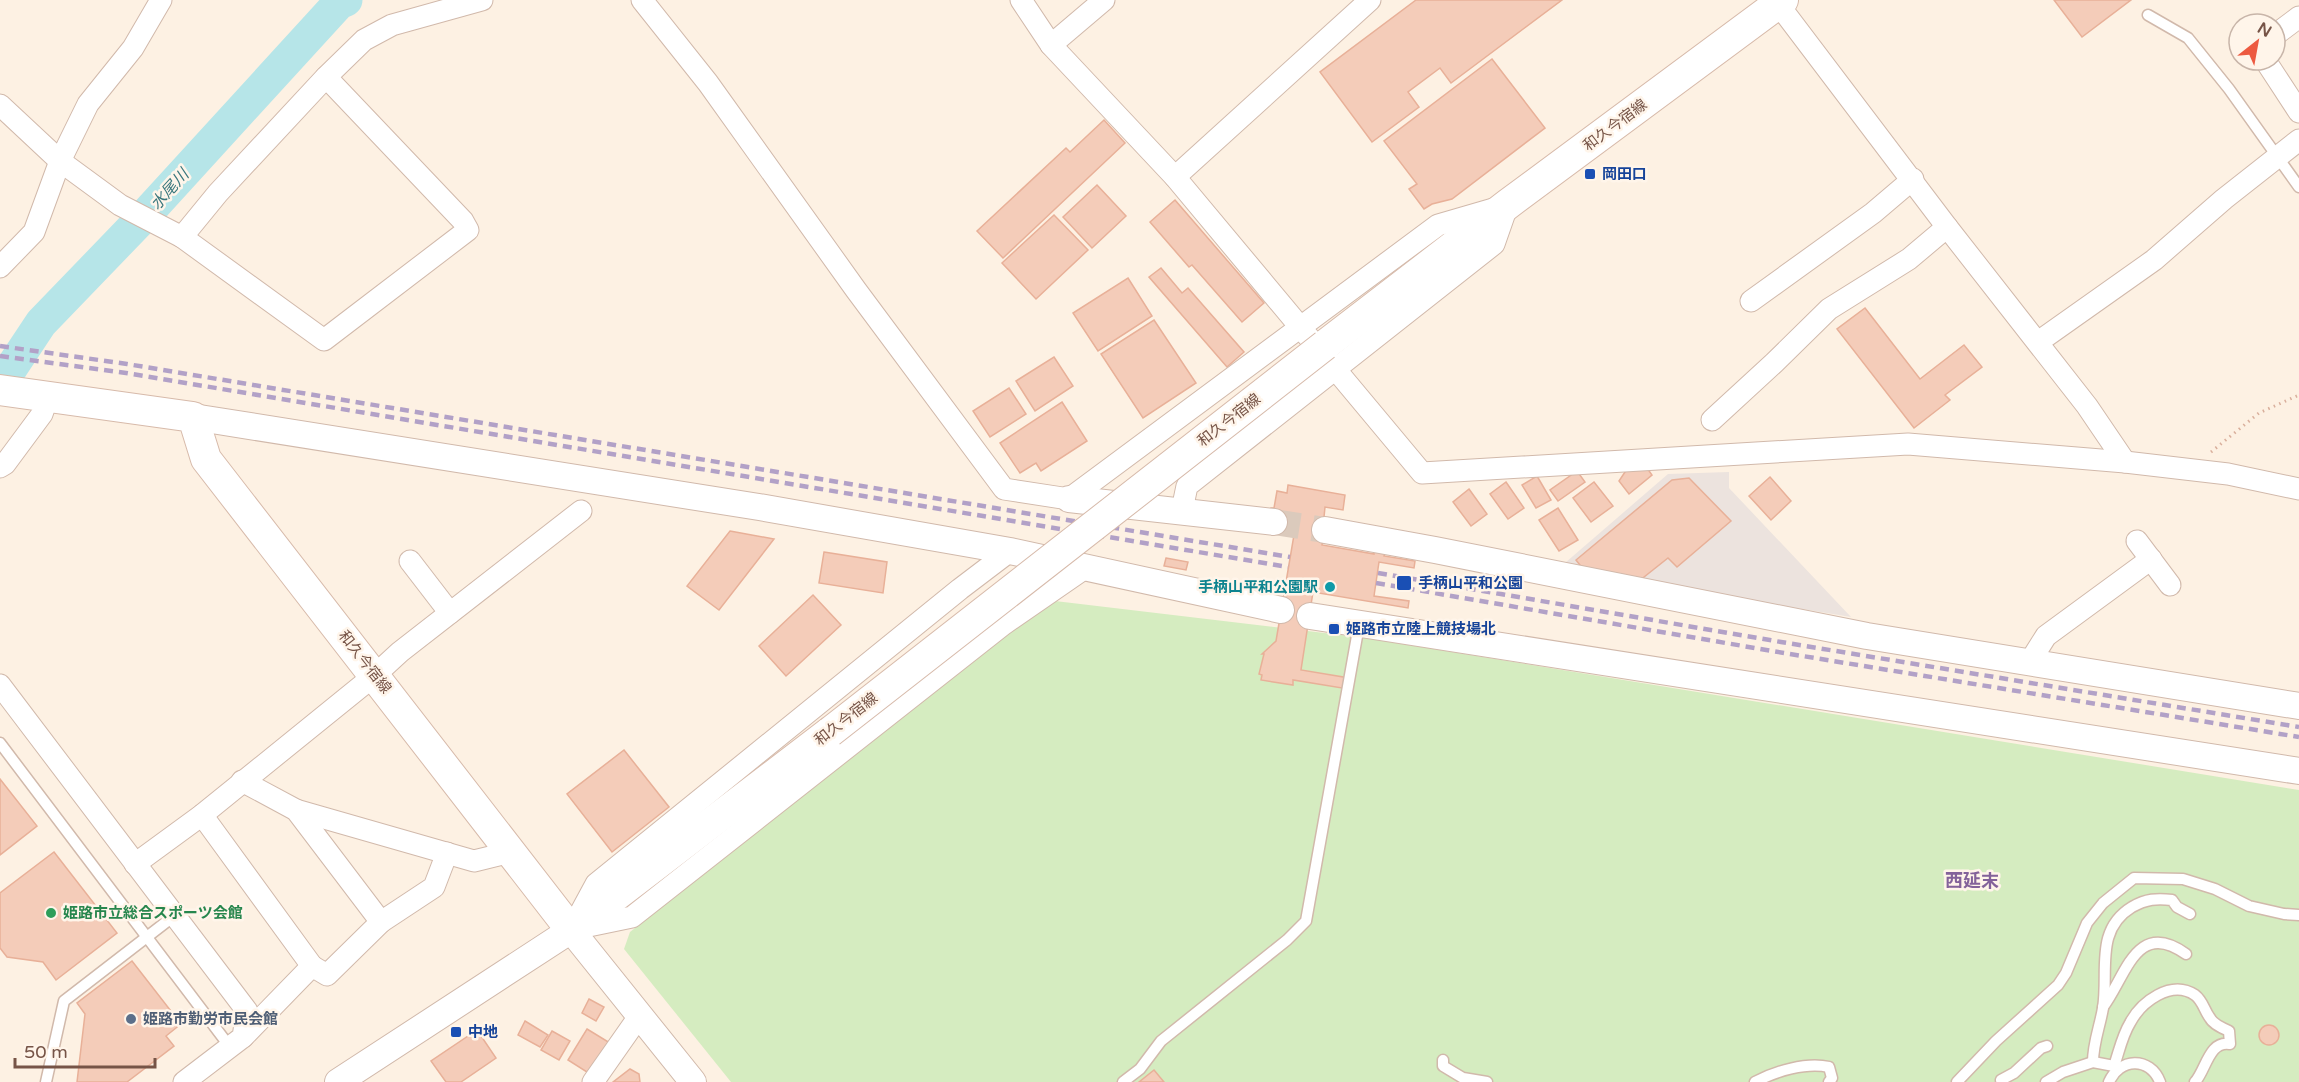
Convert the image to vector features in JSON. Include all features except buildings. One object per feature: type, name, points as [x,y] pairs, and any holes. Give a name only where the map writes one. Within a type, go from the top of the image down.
[{"type":"main road","name":"和久今宿線","points":[[193,417],[206,459],[571,930],[830,732],[1330,357],[1508,204],[1779,1]]},
{"type":"main road","points":[[0,390],[193,417]]},
{"type":"street","points":[[0,267],[34,232],[60,160],[88,104],[133,48],[161,0]]},
{"type":"street","points":[[182,237],[218,192],[326,76],[364,40],[392,25],[482,0]]},
{"type":"street","points":[[642,0],[708,83],[859,294],[1005,489],[1069,499],[1274,522]]},
{"type":"street","points":[[1021,0],[1051,45],[1175,177],[1301,327],[1330,357],[1422,473],[1908,444],[2125,462],[2228,474],[2299,489]]},
{"type":"street","points":[[1051,45],[1104,0]]},
{"type":"street","points":[[1175,177],[1370,0]]},
{"type":"street","points":[[1779,1],[1947,226],[2087,406],[2125,462]]},
{"type":"street","points":[[2273,72],[2299,112]]},
{"type":"street","points":[[0,105],[60,160],[120,205],[182,237],[324,340],[468,230],[463,221],[326,76]]},
{"type":"street","points":[[2038,342],[2154,260],[2299,140]]},
{"type":"street","points":[[1750,301],[1873,213],[1913,179]]},
{"type":"street","points":[[1069,499],[1438,225],[1508,204]]},
{"type":"street","points":[[1712,420],[1828,309],[1909,259],[1947,226]]},
{"type":"street","points":[[1182,510],[1187,486],[1330,357]]},
{"type":"street","points":[[0,467],[5,464],[42,414],[48,397]]},
{"type":"street","points":[[193,417],[747,505],[1010,551],[1281,610]]},
{"type":"street","points":[[135,864],[202,815],[375,675],[400,652],[581,511]]},
{"type":"street","points":[[1325,530],[1447,552],[1867,636],[2299,706]]},
{"type":"street","points":[[2138,541],[2170,585]]},
{"type":"street","points":[[571,930],[596,884],[1010,551]]},
{"type":"street","points":[[2029,663],[2046,636],[2151,559]]},
{"type":"street","points":[[410,561],[450,613]]},
{"type":"street","points":[[338,1082],[571,930],[632,916],[1004,624],[1085,568]]},
{"type":"street","points":[[1310,616],[1358,630],[2299,771]]},
{"type":"street","points":[[0,685],[247,1011],[236,1042]]},
{"type":"street","points":[[242,781],[296,810],[474,861],[511,852]]},
{"type":"street","points":[[296,810],[381,922]]},
{"type":"street","points":[[202,815],[312,966],[327,975],[381,922],[434,887],[447,853]]},
{"type":"street","points":[[571,930],[693,1082]]},
{"type":"street","points":[[184,1082],[236,1042],[312,966]]},
{"type":"street","points":[[593,1082],[640,1015]]},
{"type":"lane","points":[[2148,15],[2188,38],[2229,90],[2299,187]]},
{"type":"lane","points":[[1123,1082],[1140,1069],[1161,1041],[1287,940],[1306,921],[1358,630]]},
{"type":"lane","points":[[0,743],[147,937],[236,1042]]},
{"type":"lane","points":[[1957,1082],[1996,1041],[2058,985],[2087,923],[2103,903],[2134,878],[2183,879],[2215,889],[2249,906],[2299,915]]},
{"type":"lane","points":[[2093,1062],[2103,1007],[2103,968],[2107,943],[2114,923],[2125,912],[2156,898],[2172,900],[2177,907],[2190,914]]},
{"type":"lane","points":[[46,1082],[64,1001],[174,916]]},
{"type":"lane","points":[[2103,1007],[2113,993],[2129,960],[2140,949],[2156,943],[2168,945],[2186,954]]},
{"type":"lane","points":[[2109,1082],[2130,1022],[2143,1005],[2161,993],[2171,990],[2184,990],[2203,1003],[2212,1022],[2229,1031],[2230,1044],[2226,1043],[2215,1048],[2195,1082]]},
{"type":"lane","points":[[1999,1081],[2014,1073],[2041,1047],[2047,1046]]},
{"type":"lane","points":[[1443,1060],[1443,1066],[1463,1078],[1487,1082]]},
{"type":"lane","points":[[2046,1082],[2063,1072],[2093,1062],[2115,1068],[2128,1063],[2141,1063],[2150,1068],[2160,1082]]},
{"type":"lane","points":[[1755,1082],[1767,1076],[1816,1064],[1829,1067],[1832,1078],[1829,1082]]},
{"type":"path","points":[[2194,470],[2224,440],[2259,413],[2299,394]]},
{"type":"shaded area","points":[[1729,472],[1729,488],[1851,617],[1558,569],[1668,474]]},
{"type":"green space","points":[[1055,601],[1366,638],[2299,790],[2299,1082],[731,1082],[624,949],[630,932],[1040,607]]},
{"type":"waterway","name":"水尾川","points":[[0,385],[41,323],[149,211],[339,3],[346,0]]},
{"type":"tunnel","points":[[1274,522],[1325,530]]},
{"type":"railway","points":[[0,346],[127,364],[1290,557]]},
{"type":"railway","points":[[0,356],[126,373],[1288,567]]},
{"type":"railway","points":[[1378,573],[2299,727]]},
{"type":"railway","points":[[1376,583],[1784,653],[2299,737]]},
{"type":"place","name":"岡田口","points":[[1590,174]]},
{"type":"place","name":"手柄山平和公園","points":[[1404,583]]},
{"type":"place","name":"手柄山平和公園駅","points":[[1330,587]]},
{"type":"place","name":"姫路市立陸上競技場北","points":[[1334,629]]},
{"type":"place","name":"姫路市立総合スポーツ会館","points":[[51,913]]},
{"type":"place","name":"姫路市勤労市民会館","points":[[131,1019]]},
{"type":"place","name":"中地","points":[[456,1032]]},
{"type":"district","name":"西延末","points":[[1972,881]]}]
